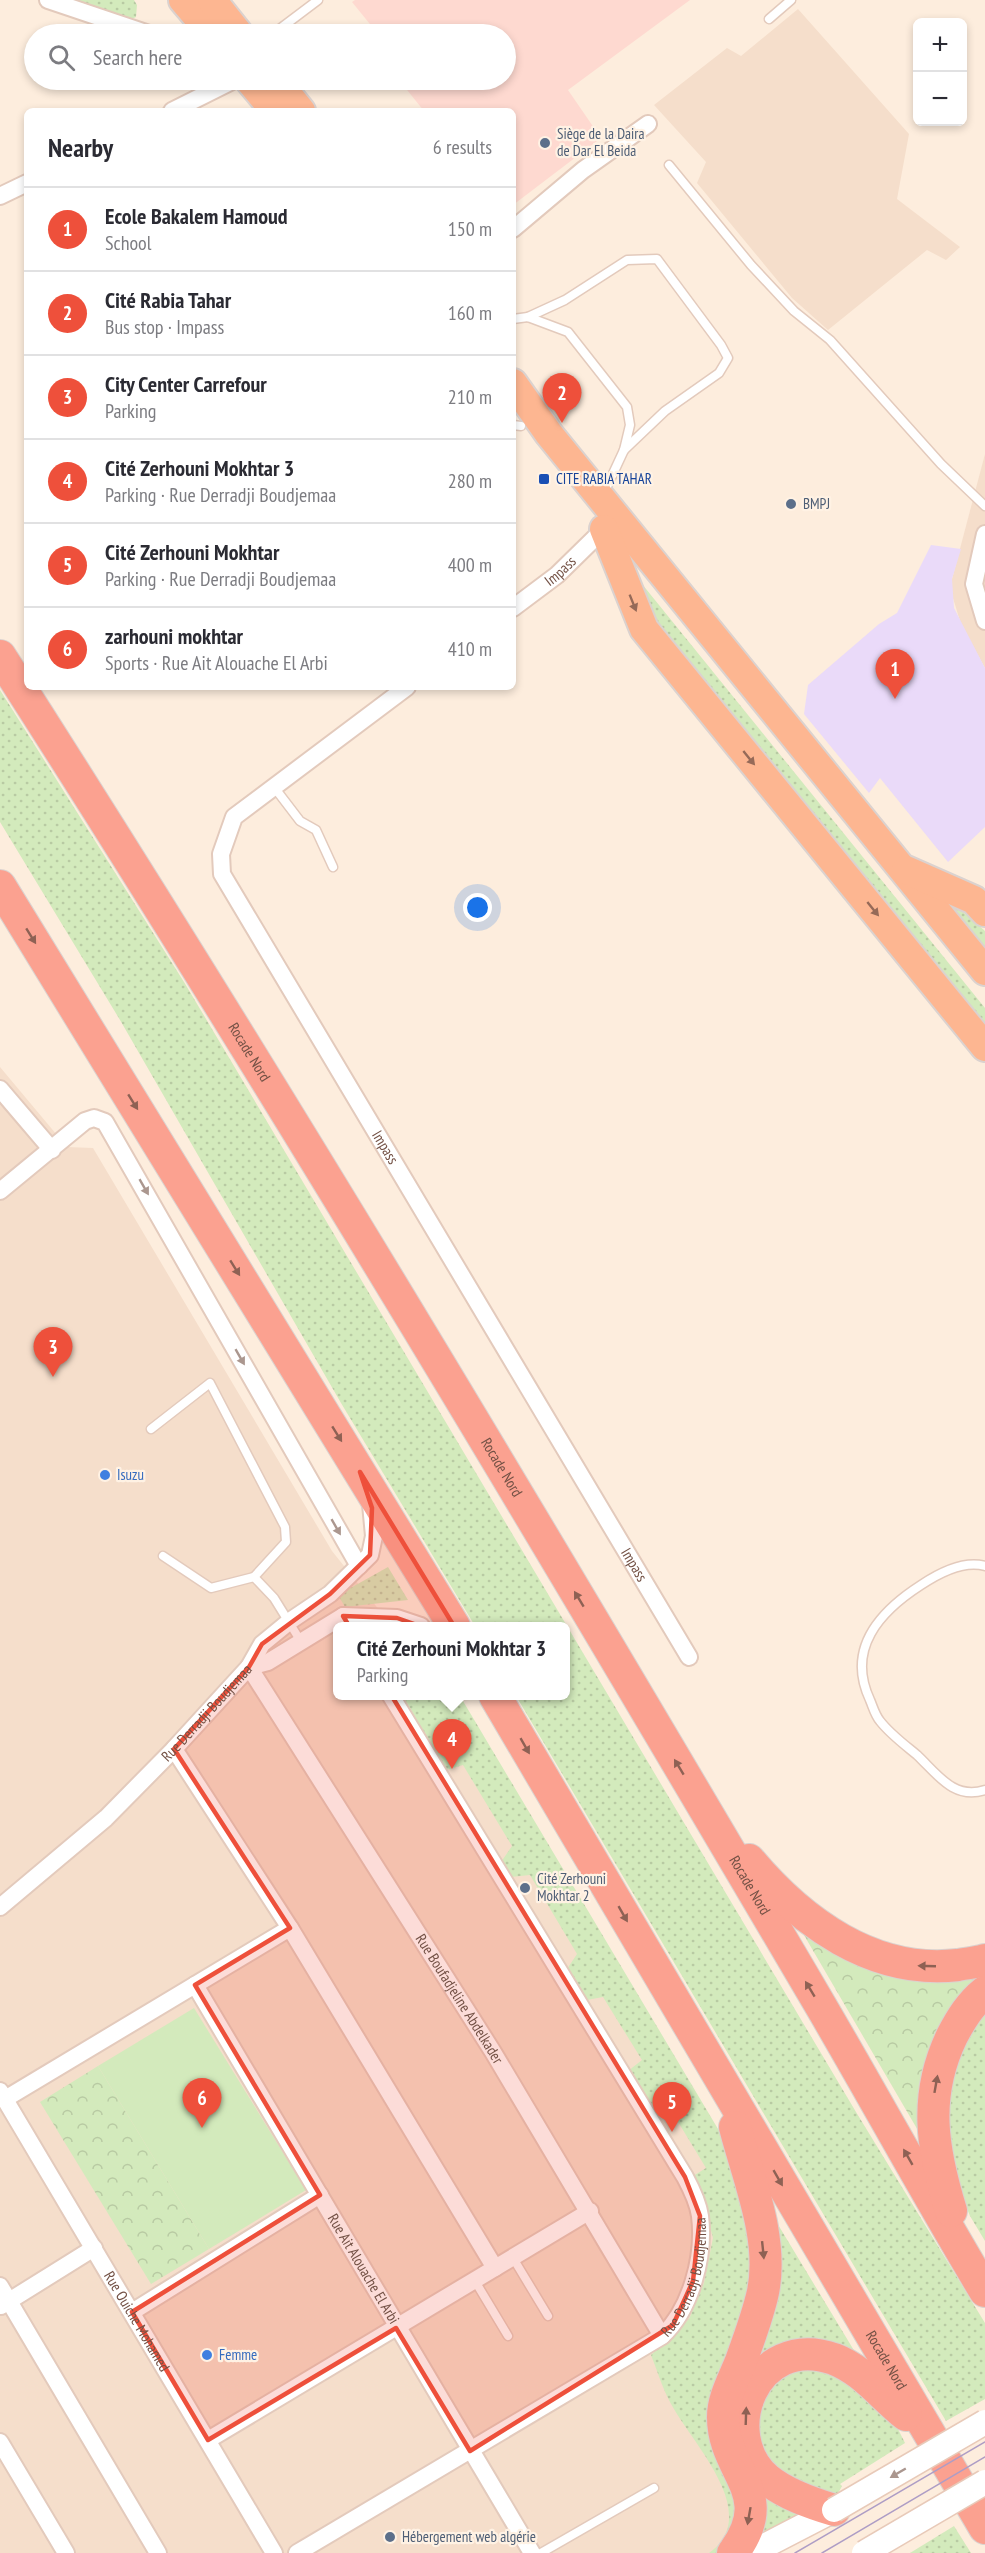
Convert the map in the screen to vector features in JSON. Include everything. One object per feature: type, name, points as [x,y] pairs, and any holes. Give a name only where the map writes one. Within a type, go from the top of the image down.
[{"type":"highway","points":[[183,0],[203,24]]},
{"type":"highway","points":[[212,0],[231,24]]},
{"type":"highway","points":[[265,96],[294,108]]},
{"type":"highway","points":[[516,387],[549,434],[985,971]]},
{"type":"highway","points":[[516,423],[985,991]]},
{"type":"highway","points":[[604,529],[644,629],[985,1047]]},
{"type":"highway","name":"Rocade Nord","points":[[0,656],[178,935],[698,1798],[985,2291]]},
{"type":"highway","points":[[901,868],[974,900],[985,912]]},
{"type":"highway","points":[[0,886],[452,1622]]},
{"type":"highway","name":"Rocade Nord","points":[[498,1700],[985,2528]]},
{"type":"highway","points":[[698,1798],[760,1874],[810,1920],[851,1946],[868,1954],[920,1966],[945,1966],[985,1960]]},
{"type":"highway","points":[[968,2263],[936,2152],[933,2110],[941,2060],[961,2019],[974,2001],[985,1992]]},
{"type":"highway","points":[[727,2091],[760,2220],[765,2271],[763,2290],[750,2336],[731,2385],[723,2414],[728,2445],[745,2479],[751,2506],[750,2522],[733,2553]]},
{"type":"highway","points":[[834,2510],[809,2502],[767,2479],[749,2452],[745,2422],[746,2406],[751,2390],[770,2366],[804,2354],[836,2360],[869,2380],[889,2402],[928,2432]]},
{"type":"main road","points":[[752,2553],[834,2510],[985,2422]]},
{"type":"main road","points":[[864,2553],[985,2482]]},
{"type":"street","points":[[48,0],[119,24]]},
{"type":"street","points":[[178,108],[214,90]]},
{"type":"street","points":[[516,226],[583,171],[648,124]]},
{"type":"street","points":[[0,196],[24,184]]},
{"type":"street","name":"Impass","points":[[516,606],[557,575],[604,529]]},
{"type":"street","points":[[985,534],[974,584],[985,621]]},
{"type":"street","name":"Impass","points":[[403,690],[234,817],[221,854],[222,874],[689,1657]]},
{"type":"street","points":[[0,1089],[52,1150]]},
{"type":"street","points":[[0,1191],[52,1150],[76,1127],[94,1118],[105,1122],[359,1566]]},
{"type":"street","points":[[249,1667],[262,1644],[290,1621],[330,1594],[370,1555],[374,1536],[372,1508],[360,1472]]},
{"type":"street","points":[[330,1594],[346,1621],[397,1618],[410,1622]]},
{"type":"street","name":"Rue Derradji Boudjemaa","points":[[0,1907],[106,1818],[174,1749],[249,1667],[268,1662],[300,1640],[333,1626]]},
{"type":"street","name":"Rue Boufadjeline Abdelkader","points":[[249,1667],[494,2052],[662,2336]]},
{"type":"street","name":"Rue Derradji Boudjemaa","points":[[297,2553],[662,2336],[683,2310],[693,2281],[701,2234],[696,2198],[394,1700]]},
{"type":"street","points":[[174,1749],[290,1928],[495,2268]]},
{"type":"street","points":[[3,2095],[290,1928]]},
{"type":"street","name":"Rue Ait Alouache El Arbi","points":[[195,1985],[396,2328],[532,2553]]},
{"type":"street","name":"Rue Ouiche Mohamed","points":[[3,2095],[274,2553]]},
{"type":"street","points":[[132,2312],[320,2195]]},
{"type":"street","points":[[208,2440],[590,2211]]},
{"type":"street","points":[[94,2248],[3,2298],[158,2553]]},
{"type":"street","points":[[0,2442],[66,2553]]},
{"type":"lane","points":[[286,24],[318,0]]},
{"type":"lane","points":[[769,19],[791,0]]},
{"type":"lane","points":[[669,165],[751,265],[794,311],[830,340],[941,464],[985,506]]},
{"type":"lane","points":[[516,319],[528,317],[565,300],[627,260],[657,259],[721,345],[728,358],[719,373],[665,411],[624,450]]},
{"type":"lane","points":[[528,317],[568,332],[627,406],[630,425],[624,450],[602,498]]},
{"type":"lane","points":[[274,787],[300,821],[316,830],[333,867]]},
{"type":"lane","points":[[152,1429],[210,1383],[285,1527],[286,1542],[254,1577],[211,1588],[163,1556]]},
{"type":"lane","points":[[985,1566],[975,1563],[937,1574],[905,1595],[868,1633],[862,1656],[861,1674],[861,1682],[879,1721],[953,1789],[971,1794],[985,1790]]},
{"type":"lane","points":[[254,1577],[290,1621],[300,1640]]},
{"type":"lane","points":[[513,2258],[548,2316]]},
{"type":"lane","points":[[475,2281],[508,2336]]},
{"type":"lane","points":[[541,2553],[654,2488]]},
{"type":"highlighted area","points":[[360,1472],[463,1641],[397,1618],[343,1616],[685,2177],[700,2216],[693,2281],[673,2325],[470,2451],[396,2328],[208,2440],[132,2312],[320,2195],[195,1985],[290,1928],[174,1749],[249,1667],[262,1644],[330,1594],[370,1555],[372,1508]]},
{"type":"shaded area","points":[[355,0],[690,0],[568,90],[601,138],[516,203],[516,108],[422,108],[407,90],[516,90],[516,24],[370,24],[352,2]]},
{"type":"shaded area","points":[[798,9],[909,134],[897,199],[960,247],[946,260],[927,250],[828,330],[792,298],[697,183],[706,162],[654,105],[727,48],[741,56]]},
{"type":"shaded area","points":[[985,454],[985,668],[961,624],[952,595],[952,579]]},
{"type":"shaded area","points":[[931,545],[961,549],[952,579],[954,608],[985,668],[985,827],[948,862],[880,778],[869,793],[804,714],[808,685],[879,624],[897,613]]},
{"type":"shaded area","points":[[0,1067],[67,1147],[93,1148],[332,1551],[389,1622],[333,1622],[333,1700],[436,1700],[720,2167],[776,2553],[0,2553]]},
{"type":"green space","points":[[74,0],[134,0],[137,5],[136,17],[129,20]]},
{"type":"green space","points":[[625,563],[985,1008],[985,1034],[654,635]]},
{"type":"green space","points":[[0,690],[184,982],[565,1622],[473,1622],[341,1403],[120,1020],[0,822]]},
{"type":"green space","points":[[939,904],[962,911],[985,931],[985,960]]},
{"type":"green space","points":[[388,1567],[408,1600],[345,1607],[338,1595]]},
{"type":"green space","points":[[570,1631],[856,2112],[985,2323],[985,2399],[946,2421],[518,1700],[570,1700]]},
{"type":"green space","points":[[405,1700],[462,1700],[724,2139],[759,2259],[743,2498],[723,2553],[709,2553],[724,2537],[729,2518],[726,2498],[706,2457],[670,2402],[651,2355],[689,2319],[704,2283],[713,2238],[702,2197],[690,2178],[706,2168],[669,2107],[654,2116],[628,2071],[642,2060],[603,1997],[587,2000],[567,1969],[577,1954],[530,1875],[511,1877],[501,1862],[512,1846],[463,1765],[446,1770]]},
{"type":"green space","points":[[794,1918],[985,1971],[985,1982],[923,2139]]},
{"type":"green space","points":[[194,2008],[306,2190],[209,2249],[98,2066]]},
{"type":"green space","points":[[985,2010],[985,2241],[970,2216],[949,2164],[942,2127],[957,2050]]},
{"type":"green space","points":[[98,2066],[209,2249],[151,2284],[40,2102]]},
{"type":"green space","points":[[771,2213],[861,2362],[836,2347],[734,2399]]},
{"type":"green space","points":[[783,2366],[831,2366],[897,2427],[905,2443],[840,2484],[842,2486],[835,2499],[778,2474],[761,2450],[758,2395]]},
{"type":"green space","points":[[750,2471],[813,2513],[759,2541]]},
{"type":"green space","points":[[954,2526],[971,2553],[910,2553]]},
{"type":"tram line","points":[[795,2553],[985,2442]]},
{"type":"tram line","points":[[822,2553],[985,2457]]},
{"type":"place","name":"Siège de la Daira de Dar El Beida","points":[[545,143]]},
{"type":"place","name":"Cité Rabia Tahar","points":[[562,423]]},
{"type":"place","name":"CITE RABIA TAHAR","points":[[544,479]]},
{"type":"place","name":"BMPJ","points":[[791,504]]},
{"type":"place","name":"Ecole Bakalem Hamoud","points":[[895,699]]},
{"type":"place","name":"City Center Carrefour","points":[[53,1377]]},
{"type":"place","name":"Isuzu","points":[[105,1475]]},
{"type":"place","name":"Cité Zerhouni Mokhtar 3","points":[[452,1769]]},
{"type":"place","name":"Cité Zerhouni Mokhtar 2","points":[[525,1888]]},
{"type":"place","name":"zarhouni mokhtar","points":[[202,2128]]},
{"type":"place","name":"Cité Zerhouni Mokhtar","points":[[672,2132]]},
{"type":"place","name":"Femme","points":[[207,2355]]},
{"type":"place","name":"Hébergement web algérie","points":[[390,2537]]}]
